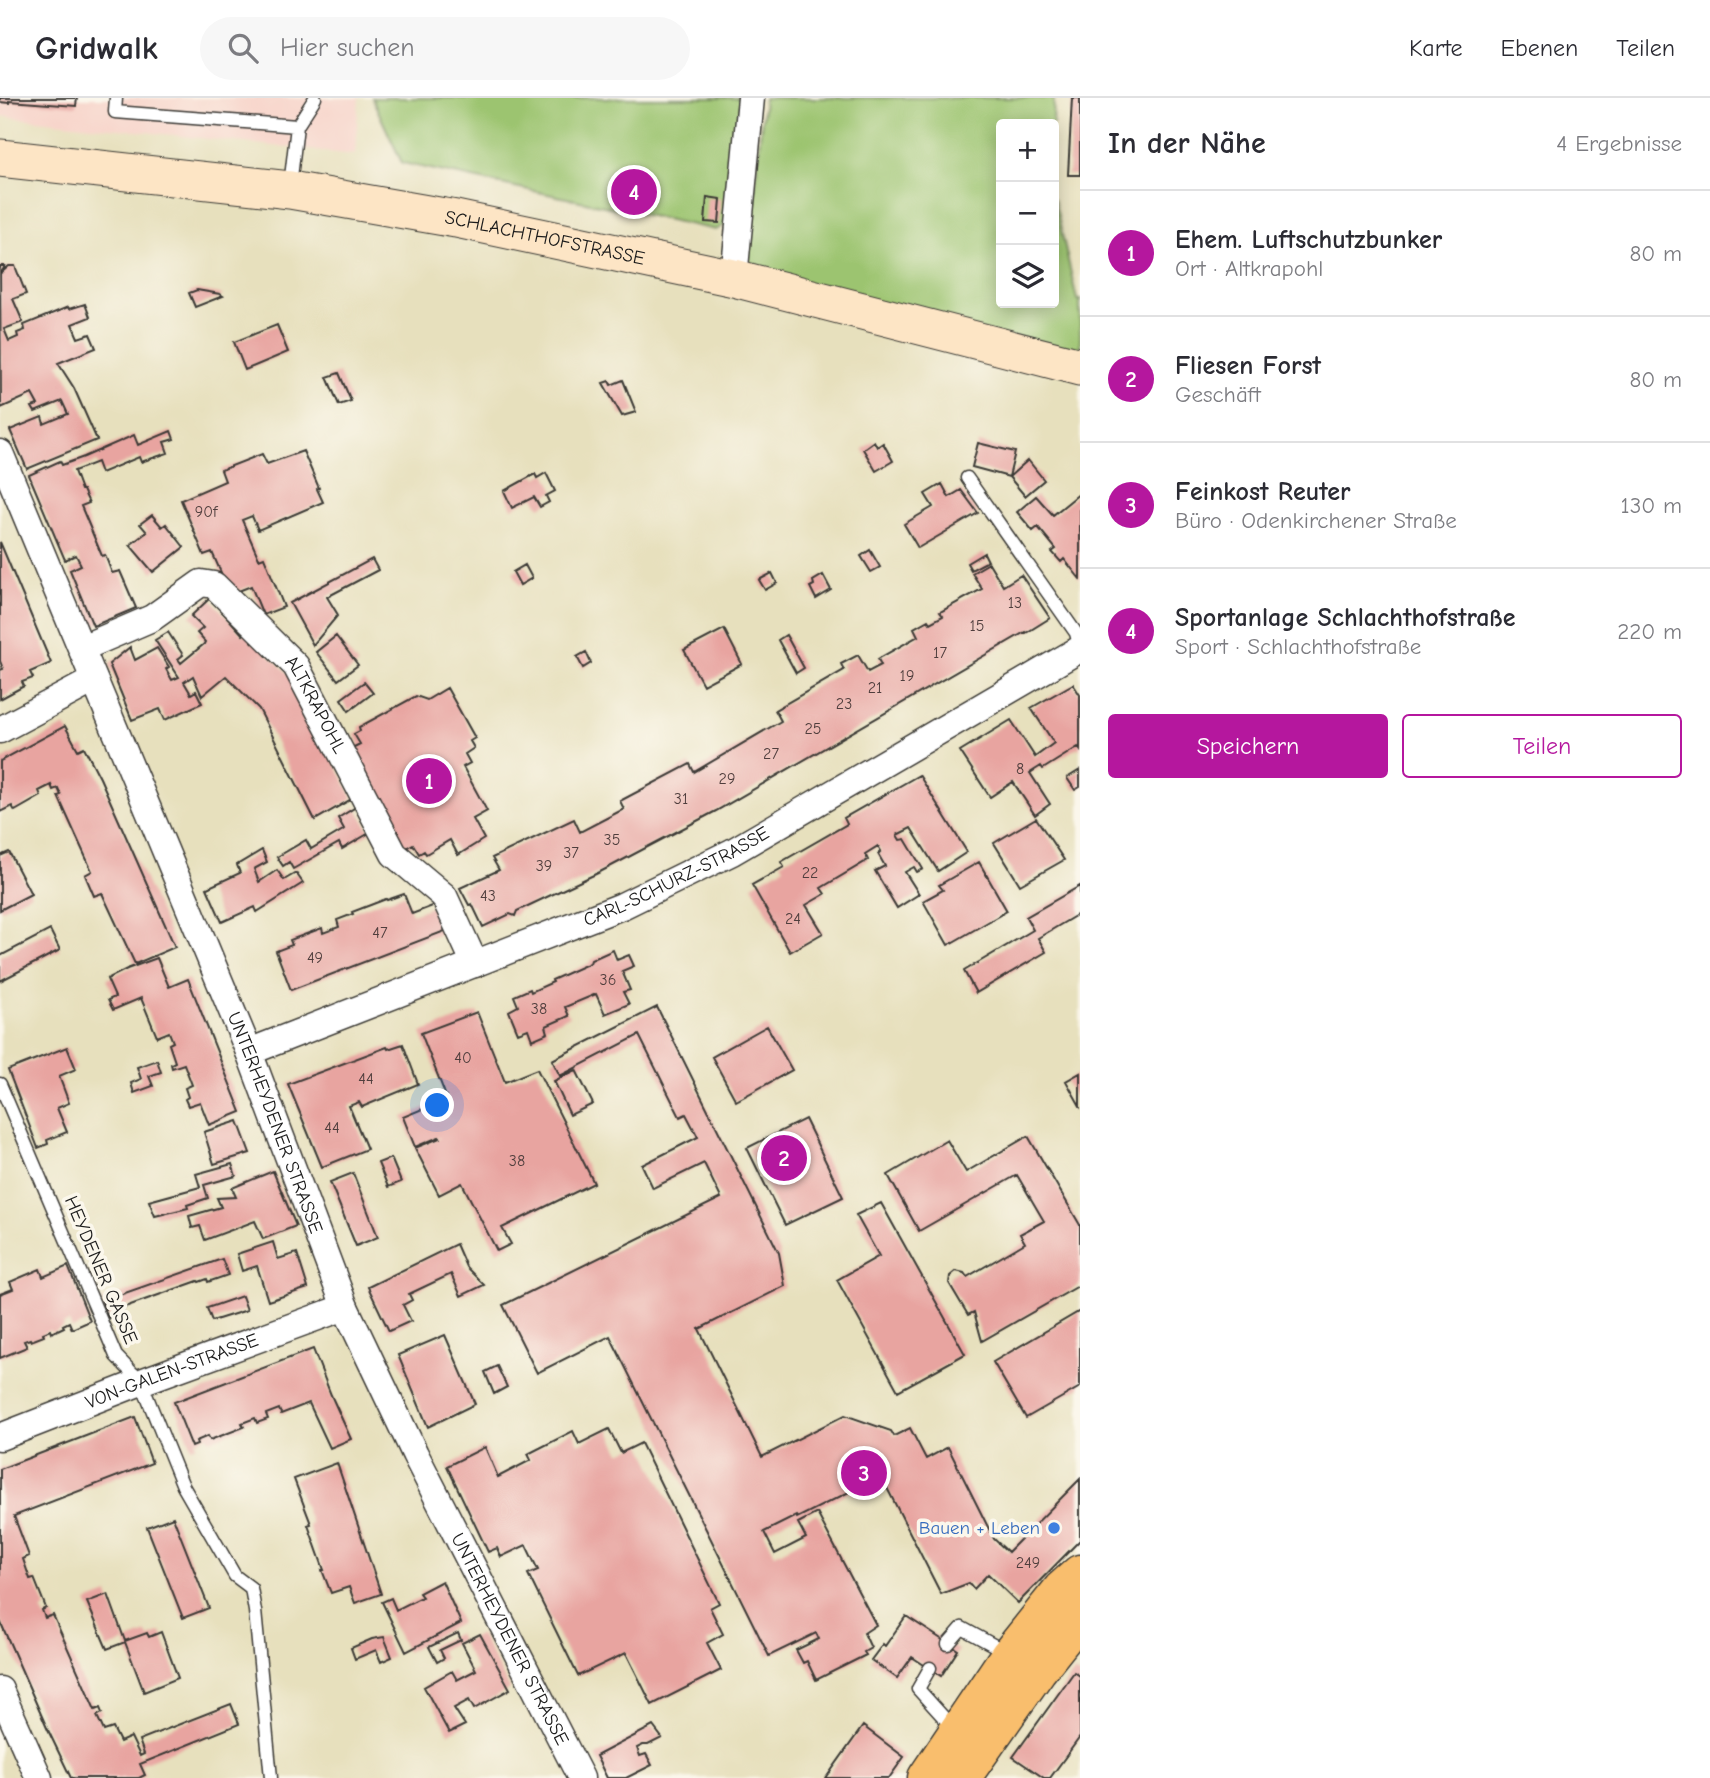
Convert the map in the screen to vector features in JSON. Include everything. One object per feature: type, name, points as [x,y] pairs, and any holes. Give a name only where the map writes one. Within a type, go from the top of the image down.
[{"type":"main road","name":"SCHLACHTHOFSTRASSE","points":[[0,158],[290,190],[456,219],[734,278],[1080,366]]},
{"type":"main road","points":[[927,1778],[966,1754],[1024,1662],[1062,1590],[1080,1574]]},
{"type":"main road","points":[[1024,1662],[1080,1616]]},
{"type":"street","points":[[734,278],[751,98]]},
{"type":"street","name":"UNTERHEYDENER STRASSE","points":[[0,453],[249,1052],[345,1307],[415,1454],[581,1778]]},
{"type":"street","name":"ALTKRAPOHL","points":[[82,648],[152,618],[201,583],[214,585],[296,666],[394,854],[444,896],[475,964]]},
{"type":"street","name":"CARL-SCHURZ-STRASSE","points":[[249,1052],[622,906],[732,852],[1080,649]]},
{"type":"street","points":[[0,730],[94,680]]},
{"type":"street","name":"VON-GALEN-STRASSE","points":[[0,1437],[345,1307]]},
{"type":"street","points":[[0,1690],[39,1778]]},
{"type":"lane","points":[[116,98],[115,112],[297,126]]},
{"type":"lane","points":[[290,190],[297,126],[314,98]]},
{"type":"lane","name":"CARL-SCHURZ-STRASSE","points":[[967,478],[1076,634],[1080,649]]},
{"type":"lane","name":"HEYDENER GASSE","points":[[0,1084],[116,1356],[141,1382],[183,1486],[235,1576],[251,1588],[271,1778]]},
{"type":"lane","points":[[948,1644],[962,1628],[1024,1662]]},
{"type":"lane","points":[[930,1668],[918,1689],[966,1754]]},
{"type":"shaded area","points":[[0,98],[359,98],[355,155],[0,116]]},
{"type":"green space","points":[[372,98],[740,98],[732,220],[716,230],[402,163]]},
{"type":"green space","points":[[764,98],[1054,98],[1053,119],[996,119],[996,308],[1059,308],[1059,221],[1077,300],[1080,300],[1080,352],[746,281]]},
{"type":"building","points":[[0,98],[77,98],[76,106],[9,103],[0,102]]},
{"type":"building","points":[[1072,98],[1080,98],[1080,175],[1068,175]]},
{"type":"building","points":[[707,197],[721,199],[719,223],[705,222]]},
{"type":"building","points":[[0,266],[5,266],[1,273],[9,266],[15,266],[26,294],[13,299],[23,322],[4,329],[9,341],[25,330],[24,325],[68,307],[69,309],[85,304],[90,317],[72,324],[78,338],[90,334],[96,348],[58,363],[74,388],[97,440],[27,469],[10,430],[42,417],[44,424],[68,414],[62,401],[35,412],[32,407],[38,405],[32,394],[1,408]]},
{"type":"building","points":[[197,290],[223,296],[195,307],[189,293]]},
{"type":"building","points":[[277,325],[288,352],[245,370],[234,342]]},
{"type":"building","points":[[339,373],[351,401],[339,405],[327,377]]},
{"type":"building","points":[[623,380],[636,412],[622,416],[603,383],[609,381],[611,385]]},
{"type":"building","points":[[171,431],[174,439],[164,442],[168,453],[141,462],[139,457],[101,473],[97,462],[74,471],[89,503],[81,506],[102,556],[105,555],[112,573],[120,571],[136,608],[93,626],[70,570],[81,565],[76,555],[65,560],[29,475],[60,461],[62,465],[84,457],[134,435],[138,445]]},
{"type":"building","points":[[874,441],[877,447],[883,443],[893,461],[876,471],[863,449]]},
{"type":"building","points":[[978,443],[1015,452],[1009,477],[972,467]]},
{"type":"building","points":[[303,451],[323,502],[258,530],[252,516],[242,520],[259,559],[264,557],[284,607],[263,615],[251,586],[236,592],[222,575],[212,552],[204,555],[181,500],[225,481],[221,470],[262,454],[267,464]]},
{"type":"building","points":[[1028,460],[1044,480],[1025,496],[1009,477]]},
{"type":"building","points":[[546,473],[555,491],[546,496],[549,502],[540,507],[534,497],[512,508],[504,491],[535,474],[537,478]]},
{"type":"building","points":[[942,484],[949,497],[961,490],[978,513],[918,548],[904,524],[933,507],[925,494]]},
{"type":"building","points":[[1080,493],[1080,579],[1064,559],[1061,562],[1052,552],[1056,549],[1038,527],[1033,531],[1017,512],[1036,496],[1053,515]]},
{"type":"building","points":[[152,515],[162,527],[166,524],[184,547],[153,572],[130,545],[147,532],[140,524]]},
{"type":"building","points":[[0,542],[51,663],[30,672],[33,678],[22,682],[24,686],[0,699],[0,670],[3,669],[0,661]]},
{"type":"building","points":[[870,550],[880,567],[871,572],[861,556]]},
{"type":"building","points":[[984,553],[988,561],[971,570],[967,563]]},
{"type":"building","points":[[372,559],[378,570],[327,597],[338,615],[313,645],[290,603]]},
{"type":"building","points":[[989,563],[1003,586],[1021,575],[1050,618],[716,811],[600,872],[517,911],[515,916],[510,914],[483,927],[472,904],[469,905],[460,888],[499,870],[492,858],[574,819],[580,832],[624,809],[620,801],[690,764],[694,772],[781,721],[775,710],[844,670],[841,664],[858,655],[868,672],[881,665],[878,659],[918,636],[914,628],[943,616],[940,612],[982,589],[972,573]]},
{"type":"building","points":[[525,565],[532,578],[520,585],[513,572]]},
{"type":"building","points":[[772,573],[777,583],[765,590],[759,580]]},
{"type":"building","points":[[823,575],[831,590],[816,599],[810,587],[814,585],[813,581]]},
{"type":"building","points":[[210,598],[243,635],[246,632],[289,674],[353,798],[315,820],[259,709],[226,676],[202,696],[193,676],[184,682],[191,694],[196,691],[202,703],[165,720],[160,709],[132,720],[109,664],[130,647],[135,660],[157,648],[169,667],[166,669],[172,680],[179,677],[155,640],[168,632],[183,655],[178,659],[181,663],[205,642],[197,633],[203,628],[191,616]]},
{"type":"building","points":[[724,629],[742,664],[703,685],[684,650]]},
{"type":"building","points":[[786,635],[804,668],[796,673],[778,640]]},
{"type":"building","points":[[336,636],[358,665],[338,680],[316,652]]},
{"type":"building","points":[[586,652],[591,663],[583,668],[577,657]]},
{"type":"building","points":[[364,682],[373,693],[349,711],[341,699]]},
{"type":"building","points":[[1073,684],[1080,695],[1080,750],[1078,747],[1043,769],[1041,766],[1030,773],[1050,804],[1035,815],[1013,782],[990,797],[960,751],[1011,720],[1035,757],[1054,743],[1031,708]]},
{"type":"building","points":[[447,688],[475,738],[470,741],[474,748],[465,754],[470,763],[463,767],[487,811],[473,819],[484,839],[458,855],[450,840],[426,854],[424,851],[419,854],[413,844],[404,849],[350,749],[360,744],[354,734],[360,731],[359,727],[416,696],[427,700]]},
{"type":"building","points":[[65,726],[78,750],[84,747],[100,778],[175,947],[135,964],[102,893],[94,896],[85,875],[92,871],[58,796],[61,795],[58,788],[53,790],[51,785],[39,791],[41,796],[15,811],[12,806],[0,812],[0,761]]},
{"type":"building","points":[[1080,770],[1080,787],[1075,790],[1067,778]]},
{"type":"building","points":[[919,775],[967,852],[938,871],[911,828],[897,835],[900,840],[905,839],[923,869],[917,872],[914,867],[905,872],[919,894],[897,908],[875,871],[885,866],[878,854],[881,851],[878,846],[865,854],[868,860],[821,888],[825,894],[806,905],[823,933],[790,952],[752,885],[784,867],[781,862],[847,824],[844,818]]},
{"type":"building","points":[[356,807],[371,832],[342,849],[339,843],[293,869],[289,862],[283,866],[277,857],[306,840],[311,849],[343,830],[338,818]]},
{"type":"building","points":[[1036,818],[1064,860],[1020,885],[994,843]]},
{"type":"building","points":[[262,850],[267,862],[254,869],[259,882],[277,870],[284,880],[296,873],[303,883],[257,912],[255,907],[222,922],[207,888],[240,873],[237,865]]},
{"type":"building","points":[[9,852],[31,894],[0,910],[0,856]]},
{"type":"building","points":[[979,862],[1007,911],[948,945],[923,901],[943,890],[939,885]]},
{"type":"building","points":[[1080,886],[1080,913],[1038,938],[1046,952],[976,993],[964,971],[1033,930],[1026,917]]},
{"type":"building","points":[[404,894],[412,914],[435,905],[445,931],[291,990],[276,951],[292,945],[290,940],[322,928],[323,933],[339,927],[337,920],[353,914],[352,912]]},
{"type":"building","points":[[50,930],[60,950],[0,981],[0,956]]},
{"type":"building","points":[[613,950],[617,960],[629,955],[634,966],[622,971],[630,990],[623,992],[629,1004],[605,1014],[596,994],[565,1007],[569,1016],[546,1026],[548,1033],[532,1040],[528,1029],[518,1033],[509,1011],[518,1006],[514,996],[553,982],[552,980]]},
{"type":"building","points":[[157,958],[169,987],[188,979],[241,1112],[209,1125],[200,1102],[188,1106],[185,1088],[192,1085],[184,1064],[172,1068],[171,1064],[175,1062],[169,1044],[173,1042],[169,1032],[157,1037],[141,998],[113,1010],[108,1000],[115,997],[107,979]]},
{"type":"building","points":[[657,1007],[779,1253],[785,1286],[699,1329],[762,1457],[845,1415],[891,1431],[894,1436],[910,1428],[926,1459],[948,1447],[994,1539],[1008,1552],[1080,1479],[1080,1540],[1018,1603],[988,1574],[974,1589],[969,1583],[941,1594],[881,1476],[764,1532],[775,1554],[806,1538],[798,1523],[817,1513],[876,1625],[864,1633],[871,1648],[864,1652],[866,1655],[816,1680],[807,1661],[803,1663],[796,1650],[819,1639],[816,1633],[769,1656],[610,1336],[537,1373],[503,1305],[721,1198],[704,1163],[653,1188],[642,1165],[698,1137],[686,1114],[680,1117],[639,1035],[560,1076],[552,1060]]},
{"type":"building","points":[[477,1012],[505,1082],[537,1069],[594,1183],[502,1228],[511,1244],[497,1251],[462,1183],[439,1195],[415,1148],[440,1138],[415,1147],[403,1117],[427,1107],[429,1112],[449,1104],[421,1033]]},
{"type":"building","points":[[767,1026],[792,1070],[736,1101],[712,1057]]},
{"type":"building","points":[[403,1044],[418,1084],[362,1107],[359,1102],[349,1106],[367,1149],[322,1167],[288,1084],[387,1047],[388,1049]]},
{"type":"building","points":[[67,1047],[76,1069],[59,1076],[69,1103],[57,1108],[67,1132],[47,1140],[48,1144],[38,1148],[8,1070]]},
{"type":"building","points":[[157,1060],[161,1072],[149,1076],[153,1086],[134,1093],[131,1083],[141,1079],[137,1067]]},
{"type":"building","points":[[576,1070],[593,1104],[570,1115],[554,1081]]},
{"type":"building","points":[[1080,1073],[1080,1106],[1066,1081]]},
{"type":"building","points":[[805,1119],[843,1197],[785,1225],[747,1148]]},
{"type":"building","points":[[238,1121],[250,1153],[214,1164],[204,1132]]},
{"type":"building","points":[[1028,1136],[1080,1225],[1080,1285],[982,1341],[974,1312],[968,1315],[949,1283],[950,1276],[956,1271],[967,1277],[1025,1243],[1020,1234],[1044,1221],[1017,1175],[919,1231],[888,1175],[947,1140],[966,1172]]},
{"type":"building","points":[[391,1158],[401,1182],[388,1187],[378,1163]]},
{"type":"building","points":[[232,1164],[236,1176],[204,1185],[208,1198],[187,1205],[188,1208],[155,1216],[149,1201],[200,1187],[196,1174]]},
{"type":"building","points":[[273,1171],[296,1226],[263,1239],[255,1221],[205,1240],[200,1226],[192,1228],[189,1216],[221,1207],[217,1198],[236,1197],[232,1188]]},
{"type":"building","points":[[353,1173],[378,1237],[356,1246],[330,1182]]},
{"type":"building","points":[[881,1203],[965,1354],[898,1391],[837,1280],[879,1256],[856,1215]]},
{"type":"building","points":[[273,1242],[278,1259],[297,1253],[308,1288],[268,1301],[257,1266],[242,1271],[237,1254]]},
{"type":"building","points":[[456,1244],[466,1267],[484,1285],[461,1296],[451,1274],[409,1294],[412,1300],[403,1305],[411,1321],[389,1331],[368,1287]]},
{"type":"building","points":[[222,1259],[228,1275],[208,1282],[207,1279],[198,1281],[122,1308],[124,1312],[108,1318],[102,1301]]},
{"type":"building","points":[[68,1266],[90,1321],[72,1329],[69,1322],[51,1333],[50,1330],[43,1333],[44,1336],[24,1341],[27,1347],[0,1358],[0,1294],[13,1289],[10,1282],[40,1269],[43,1277]]},
{"type":"building","points":[[242,1296],[247,1310],[212,1321],[207,1308]]},
{"type":"building","points":[[1080,1311],[1080,1387],[1026,1418],[993,1362]]},
{"type":"building","points":[[445,1335],[475,1404],[428,1427],[398,1355]]},
{"type":"building","points":[[313,1349],[351,1439],[330,1448],[309,1403],[281,1414],[279,1409],[266,1414],[268,1419],[257,1423],[255,1418],[242,1423],[244,1427],[210,1440],[208,1436],[196,1441],[197,1445],[192,1447],[174,1402]]},
{"type":"building","points":[[497,1366],[507,1387],[494,1394],[485,1372]]},
{"type":"building","points":[[135,1417],[152,1463],[14,1516],[29,1556],[23,1559],[30,1579],[34,1578],[46,1608],[42,1610],[45,1618],[53,1615],[95,1710],[100,1708],[102,1713],[97,1716],[104,1731],[113,1728],[120,1742],[131,1737],[140,1756],[144,1754],[139,1740],[231,1704],[239,1724],[140,1764],[145,1775],[139,1778],[71,1778],[0,1621],[0,1469]]},
{"type":"building","points":[[609,1429],[621,1453],[641,1443],[719,1603],[710,1608],[723,1634],[707,1643],[721,1670],[652,1705],[626,1653],[578,1676],[528,1574],[538,1570],[526,1545],[501,1557],[497,1548],[488,1552],[447,1466],[485,1447],[498,1477],[531,1460],[528,1454],[573,1431],[579,1444]]},
{"type":"building","points":[[337,1463],[381,1594],[355,1603],[349,1587],[331,1593],[308,1525],[311,1524],[294,1479]]},
{"type":"building","points":[[173,1517],[209,1608],[183,1618],[147,1527]]},
{"type":"building","points":[[442,1581],[461,1623],[406,1652],[382,1602],[391,1598],[396,1610],[422,1597],[419,1593]]},
{"type":"building","points":[[108,1594],[125,1641],[147,1633],[149,1637],[161,1632],[178,1678],[144,1692],[125,1642],[107,1649],[87,1602]]},
{"type":"building","points":[[906,1616],[958,1650],[941,1676],[912,1657],[897,1678],[871,1660],[883,1644],[885,1646]]},
{"type":"building","points":[[458,1633],[461,1640],[440,1650],[444,1658],[437,1662],[429,1647]]},
{"type":"building","points":[[480,1634],[510,1689],[474,1709],[469,1700],[454,1708],[465,1725],[449,1733],[424,1687],[452,1671],[457,1680],[476,1670],[462,1643]]},
{"type":"building","points":[[384,1637],[392,1657],[381,1662],[376,1650],[355,1659],[351,1648]]},
{"type":"building","points":[[1074,1672],[1080,1676],[1080,1737],[1050,1778],[1044,1778],[1013,1757]]},
{"type":"building","points":[[653,1726],[662,1738],[637,1748],[640,1756],[646,1754],[652,1765],[626,1778],[607,1778],[596,1756]]},
{"type":"building","points":[[863,1726],[904,1757],[889,1778],[826,1778]]},
{"type":"place","name":"Sportanlage Schlachthofstraße","points":[[634,192]]},
{"type":"place","name":"Ehem. Luftschutzbunker","points":[[429,781]]},
{"type":"place","name":"Fliesen Forst","points":[[784,1158]]},
{"type":"place","name":"Feinkost Reuter","points":[[864,1473]]},
{"type":"place","name":"Bauen + Leben","points":[[1054,1528]]}]
